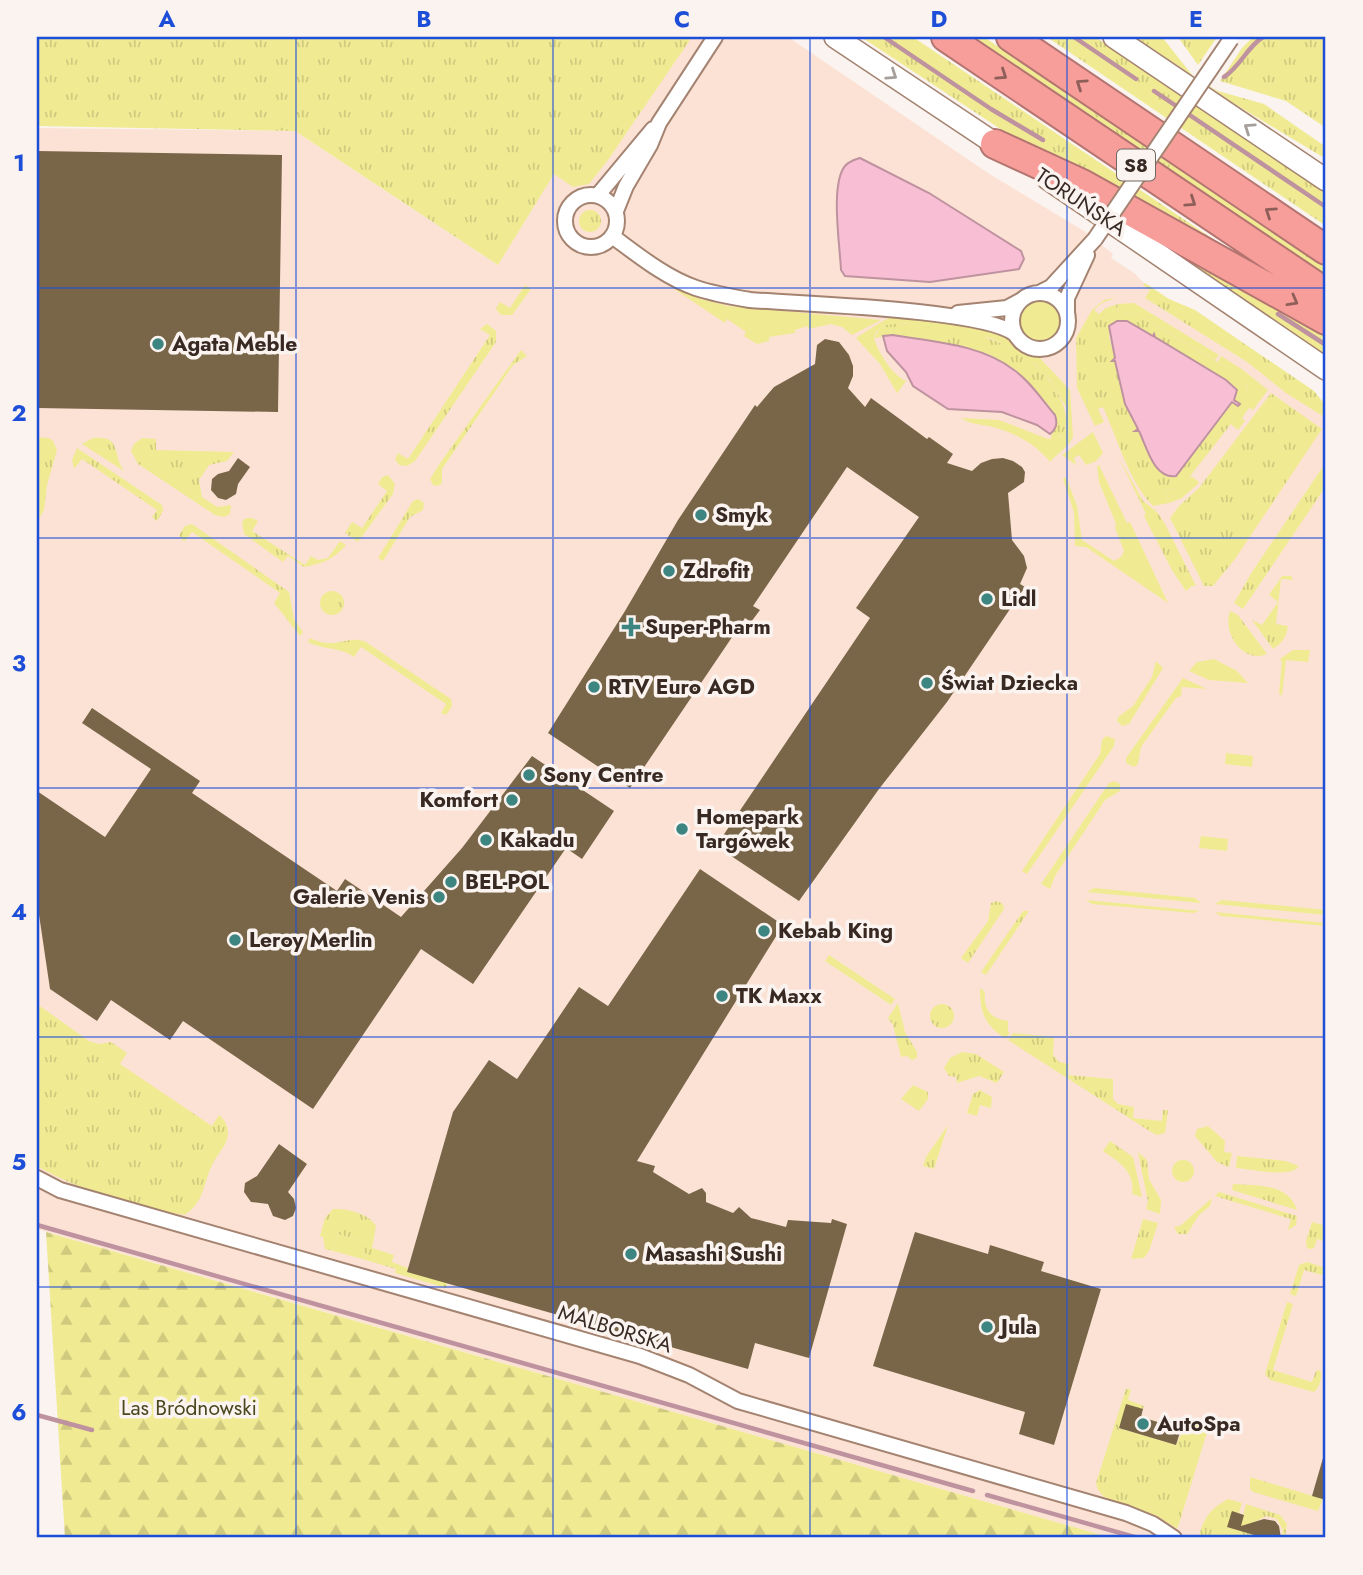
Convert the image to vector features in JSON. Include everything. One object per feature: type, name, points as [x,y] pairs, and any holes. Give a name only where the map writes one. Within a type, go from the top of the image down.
[{"type":"highway","name":"S8","points":[[946,37],[1326,293]]},
{"type":"highway","name":"S8","points":[[1011,37],[1326,250]]},
{"type":"highway","points":[[995,144],[1082,184],[1326,320]]},
{"type":"main road","name":"TORUŃSKA","points":[[835,37],[1326,369]]},
{"type":"main road","points":[[1114,37],[1326,180]]},
{"type":"street","points":[[616,211],[608,201],[597,195],[582,196],[572,203],[565,218],[567,230],[577,243],[588,247],[603,244],[612,236],[617,224],[616,211],[626,186],[650,145],[659,123],[715,37]]},
{"type":"street","points":[[943,315],[1007,308],[1051,287],[1095,239],[1233,37]]},
{"type":"street","points":[[597,195],[643,138],[659,123]]},
{"type":"street","points":[[612,236],[665,273],[703,290],[750,300],[943,315],[1000,326],[1015,334],[1029,347],[1042,349],[1053,346],[1066,333],[1069,318],[1059,300],[1038,293]]},
{"type":"street","points":[[1067,312],[1070,292],[1095,239]]},
{"type":"street","points":[[1015,334],[1013,314],[1021,300]]},
{"type":"street","name":"MALBORSKA","points":[[37,1178],[60,1190],[640,1356],[689,1375],[738,1401],[1126,1513],[1153,1524],[1174,1538]]},
{"type":"shaded area","name":"Homepark Targówek","points":[[689,37],[788,37],[988,173],[1084,231],[1113,254],[1111,258],[1134,273],[1152,291],[1326,414],[1326,1538],[1112,1538],[37,1229],[37,128],[295,131],[498,265],[554,173]]},
{"type":"shaded area","points":[[860,158],[929,193],[1021,251],[1024,259],[1019,269],[930,282],[845,276],[841,270],[838,186],[845,166]]},
{"type":"shaded area","points":[[1117,321],[1127,321],[1153,336],[1154,334],[1226,380],[1237,390],[1234,400],[1240,404],[1238,406],[1232,402],[1176,476],[1168,476],[1157,468],[1139,431],[1135,431],[1138,429],[1125,404],[1115,361],[1112,361],[1115,358],[1109,326]]},
{"type":"shaded area","points":[[893,335],[956,345],[1001,361],[1020,374],[1036,391],[1055,415],[1055,428],[1050,434],[1037,425],[1002,412],[948,409],[913,386],[906,372],[887,351],[883,336]]},
{"type":"green space","points":[[37,37],[692,37],[589,184],[573,187],[554,174],[498,265],[295,131],[37,126]]},
{"type":"green space","points":[[861,37],[913,37],[1262,272],[1014,138]]},
{"type":"green space","points":[[973,37],[984,37],[1326,268],[1326,275]]},
{"type":"green space","points":[[1047,37],[1095,37],[1326,193],[1326,226]]},
{"type":"green space","points":[[1135,37],[1162,37],[1193,76]]},
{"type":"green space","points":[[1178,37],[1217,37],[1198,65]]},
{"type":"green space","points":[[1253,37],[1326,37],[1326,128],[1286,101],[1220,81],[1242,48]]},
{"type":"green space","points":[[1206,84],[1218,91],[1264,104],[1326,147],[1326,159],[1233,103]]},
{"type":"green space","points":[[590,210],[598,213],[601,221],[598,229],[590,232],[582,229],[579,221],[582,213]]},
{"type":"green space","points":[[1124,222],[1326,328],[1326,360]]},
{"type":"green space","points":[[665,283],[701,299],[728,306],[881,320],[852,335],[842,327],[831,324],[808,329],[807,326],[795,330],[795,333],[769,337],[769,341],[757,344],[744,336],[746,332],[727,319],[725,323]]},
{"type":"green space","points":[[1145,283],[1169,299],[1195,310],[1314,391],[1323,402],[1326,418],[1286,393],[1247,362],[1145,298],[1150,290],[1143,285]]},
{"type":"green space","points":[[525,285],[531,289],[512,315],[501,315],[496,309],[500,302],[510,308]]},
{"type":"green space","points":[[1043,288],[1057,294],[1066,302],[1072,312],[1073,324],[1070,334],[1062,343],[1051,350],[1035,353],[1070,390],[1073,436],[1050,462],[1032,445],[1017,436],[961,418],[999,420],[1048,439],[1060,437],[1066,427],[1066,407],[1050,380],[1035,364],[1010,348],[990,338],[905,323],[884,325],[874,338],[886,363],[906,381],[897,393],[880,364],[856,338],[889,318],[907,312],[908,319],[910,312],[1008,325],[1010,310],[1017,299],[1028,291]]},
{"type":"green space","points":[[1117,297],[1102,303],[1094,310],[1099,314],[1118,304],[1117,311],[1136,314],[1240,375],[1248,390],[1245,406],[1187,480],[1177,488],[1164,489],[1169,503],[1153,506],[1144,496],[1130,472],[1103,407],[1098,409],[1104,422],[1095,426],[1077,388],[1076,338],[1092,310],[1104,300]],"holes":[[[1111,327],[1153,336],[1226,380],[1236,388],[1237,396],[1234,400],[1239,404],[1233,402],[1176,476],[1169,477],[1125,404],[1115,360],[1112,361],[1115,359],[1109,337]]]},
{"type":"green space","points":[[1134,303],[1219,355],[1215,360],[1136,314],[1117,311],[1118,304]]},
{"type":"green space","points":[[889,323],[958,330],[1003,344],[1023,355],[1040,369],[1059,396],[1065,412],[1064,432],[1051,440],[1055,415],[1017,371],[988,354],[960,346],[893,335],[874,338],[880,328]]},
{"type":"green space","points":[[487,324],[496,331],[496,342],[415,461],[407,466],[399,465],[395,459],[398,453],[408,459],[490,335],[480,329]]},
{"type":"green space","points":[[521,350],[527,356],[513,365],[442,469],[442,483],[433,485],[430,479],[440,463]]},
{"type":"green space","points":[[1221,356],[1268,390],[1253,410],[1249,408],[1242,418],[1245,421],[1238,430],[1231,424],[1245,403],[1248,388],[1239,376],[1218,362]]},
{"type":"green space","points":[[1271,393],[1322,429],[1235,559],[1213,586],[1204,586],[1170,518],[1199,488]]},
{"type":"green space","points":[[1093,432],[1103,453],[1096,461],[1086,465],[1079,455],[1074,458],[1076,465],[1062,455]]},
{"type":"green space","points":[[37,437],[49,438],[57,450],[47,485],[44,510],[37,522]]},
{"type":"green space","points":[[93,438],[102,438],[112,443],[124,471],[82,444]]},
{"type":"green space","points":[[142,438],[156,439],[156,450],[234,452],[227,461],[209,465],[199,480],[202,497],[217,507],[231,505],[230,514],[224,517],[215,515],[138,464],[131,451],[134,444]]},
{"type":"green space","points":[[77,448],[162,505],[163,511],[157,521],[152,517],[157,510],[82,459],[74,469],[72,460]]},
{"type":"green space","points":[[1118,456],[1143,501],[1157,512],[1165,524],[1196,586],[1186,591],[1173,572],[1144,516],[1146,514]]},
{"type":"green space","points":[[1326,462],[1326,486],[1243,609],[1234,603]]},
{"type":"green space","points":[[1099,465],[1127,523],[1130,522],[1168,603],[1086,547],[1075,546],[1074,512],[1063,479],[1066,477],[1077,506],[1082,540],[1114,561],[1121,557],[1124,551],[1099,482]]},
{"type":"green space","points":[[388,475],[395,484],[393,494],[358,542],[345,533],[352,522],[362,528],[387,491],[378,484],[382,477]]},
{"type":"green space","points":[[1191,476],[1198,484],[1182,498],[1169,503],[1164,489],[1177,488]]},
{"type":"green space","points":[[418,499],[424,503],[423,510],[410,517],[383,561],[378,558],[413,501]]},
{"type":"green space","points":[[246,518],[258,521],[252,531],[305,565],[311,556],[318,560],[328,558],[340,541],[346,545],[332,557],[316,564],[304,567],[288,556],[283,562],[244,534],[242,522]]},
{"type":"green space","points":[[192,524],[289,592],[294,619],[303,632],[300,636],[274,603],[280,593],[192,532],[184,542],[179,535],[185,526]]},
{"type":"green space","points":[[1282,576],[1291,576],[1293,580],[1281,579],[1276,624],[1288,626],[1284,639],[1273,649],[1252,620],[1262,625],[1278,602],[1269,595]]},
{"type":"green space","points":[[332,591],[341,594],[344,603],[341,612],[332,615],[323,612],[320,603],[323,594]]},
{"type":"green space","points":[[1230,611],[1238,615],[1267,654],[1250,655],[1243,651],[1232,637],[1229,628]]},
{"type":"green space","points":[[310,638],[327,643],[353,640],[366,642],[451,699],[452,706],[446,715],[441,713],[446,704],[361,647],[354,657],[314,645],[308,642]]},
{"type":"green space","points":[[1293,650],[1310,650],[1308,662],[1286,660],[1282,696],[1279,693],[1280,659]]},
{"type":"green space","points":[[1214,659],[1237,671],[1248,683],[1209,680],[1189,671],[1197,662]]},
{"type":"green space","points":[[1156,661],[1163,668],[1129,724],[1122,726],[1117,721],[1118,717],[1133,706],[1152,677]]},
{"type":"green space","points":[[1183,678],[1207,689],[1182,687],[1181,696],[1176,698],[1141,747],[1138,764],[1134,767],[1126,763],[1126,758]]},
{"type":"green space","points":[[1106,736],[1115,739],[1114,746],[1027,874],[1022,871],[1100,754],[1102,740]]},
{"type":"green space","points":[[1226,753],[1253,756],[1252,767],[1225,764]]},
{"type":"green space","points":[[1114,781],[1120,784],[1120,791],[1105,800],[1055,876],[1050,889],[1041,884],[1109,783]]},
{"type":"green space","points":[[1201,836],[1228,839],[1227,851],[1199,848]]},
{"type":"green space","points":[[1094,888],[1195,898],[1201,903],[1087,892]]},
{"type":"green space","points":[[1086,900],[1200,911],[1193,913],[1092,904]]},
{"type":"green space","points":[[1222,900],[1326,910],[1326,915],[1215,904]]},
{"type":"green space","points":[[997,901],[1003,904],[1004,909],[968,963],[961,958],[988,921],[991,903]]},
{"type":"green space","points":[[1023,911],[1029,911],[986,975],[981,972]]},
{"type":"green space","points":[[1215,912],[1326,923],[1326,926],[1221,916]]},
{"type":"green space","points":[[829,955],[895,999],[891,1005],[825,961]]},
{"type":"green space","points":[[980,988],[985,992],[985,1003],[989,1012],[1008,1021],[1010,1033],[1006,1039],[993,1029],[985,1018]]},
{"type":"green space","points":[[898,1003],[905,1032],[917,1052],[917,1058],[912,1060],[907,1056],[901,1057],[893,1025],[888,1018]]},
{"type":"green space","points":[[37,1004],[89,1041],[99,1044],[111,1042],[127,1053],[120,1064],[212,1126],[219,1115],[224,1121],[228,1131],[226,1142],[213,1163],[200,1198],[192,1210],[185,1215],[109,1197],[37,1166]]},
{"type":"green space","points":[[942,1004],[951,1007],[954,1016],[951,1025],[942,1028],[933,1025],[930,1016],[933,1007]]},
{"type":"green space","points":[[1013,1033],[1054,1037],[1053,1055],[1059,1062],[1069,1064],[1068,1075],[1113,1079],[1113,1099],[1118,1104],[1134,1107],[1133,1118],[1162,1121],[1163,1110],[1168,1110],[1165,1133],[1157,1135],[1151,1132],[1008,1040]]},
{"type":"green space","points":[[962,1052],[976,1054],[1004,1072],[997,1083],[979,1076],[957,1083],[956,1077],[949,1076],[944,1068],[950,1058]]},
{"type":"green space","points":[[913,1085],[928,1092],[928,1099],[919,1111],[901,1099]]},
{"type":"green space","points":[[980,1090],[992,1097],[991,1108],[980,1105],[977,1116],[967,1113],[973,1094]]},
{"type":"green space","points":[[948,1125],[934,1169],[923,1166],[926,1157]]},
{"type":"green space","points":[[1208,1126],[1225,1141],[1224,1152],[1232,1153],[1229,1167],[1217,1162],[1195,1136],[1197,1129]]},
{"type":"green space","points":[[1110,1141],[1133,1157],[1142,1197],[1132,1194],[1129,1173],[1103,1151]]},
{"type":"green space","points":[[1138,1152],[1147,1160],[1149,1179],[1161,1200],[1160,1214],[1146,1209],[1148,1202]]},
{"type":"green space","points":[[1237,1156],[1286,1161],[1299,1166],[1294,1170],[1279,1173],[1236,1168]]},
{"type":"green space","points":[[1183,1160],[1191,1163],[1194,1171],[1191,1179],[1183,1182],[1175,1179],[1172,1171],[1175,1163]]},
{"type":"green space","points":[[1233,1184],[1279,1190],[1293,1201],[1297,1210],[1232,1190]]},
{"type":"green space","points":[[1219,1192],[1297,1216],[1296,1225],[1288,1230],[1291,1219],[1215,1196]]},
{"type":"green space","points":[[1212,1198],[1210,1206],[1199,1215],[1187,1234],[1178,1234],[1174,1227],[1180,1226]]},
{"type":"green space","points":[[333,1209],[351,1211],[369,1218],[376,1226],[372,1248],[394,1255],[392,1262],[447,1283],[446,1288],[395,1273],[396,1269],[366,1260],[367,1254],[363,1253],[365,1242],[338,1234],[333,1251],[325,1249],[323,1237],[320,1236],[325,1218]]},
{"type":"green space","points":[[1143,1219],[1158,1223],[1144,1258],[1131,1259]]},
{"type":"green space","points":[[1312,1222],[1326,1226],[1326,1242],[1317,1239],[1314,1248],[1310,1249],[1307,1248],[1306,1241]]},
{"type":"green space","name":"Las Bródnowski","points":[[46,1232],[1112,1538],[65,1538]]},
{"type":"green space","points":[[338,1234],[366,1242],[363,1253],[367,1254],[366,1260],[333,1251]]},
{"type":"green space","points":[[1307,1262],[1326,1268],[1326,1276],[1304,1270],[1296,1296],[1290,1294],[1299,1265]]},
{"type":"green space","points":[[1287,1302],[1293,1304],[1273,1370],[1312,1382],[1316,1371],[1320,1370],[1320,1382],[1314,1392],[1270,1380],[1265,1374]]},
{"type":"green space","points":[[1126,1389],[1131,1389],[1128,1400],[1144,1406],[1119,1428],[1176,1445],[1188,1419],[1205,1423],[1209,1412],[1212,1416],[1176,1528],[1155,1515],[1104,1497],[1098,1490],[1096,1483]]},
{"type":"green space","points":[[1250,1477],[1323,1499],[1318,1511],[1253,1492],[1250,1489]]},
{"type":"green space","points":[[1228,1499],[1242,1503],[1239,1530],[1246,1504],[1280,1515],[1287,1524],[1285,1538],[1281,1538],[1283,1530],[1277,1519],[1266,1516],[1255,1522],[1251,1533],[1254,1538],[1199,1538],[1208,1515]]},
{"type":"building","name":"Agata Meble","points":[[37,151],[282,155],[278,412],[37,408]]},
{"type":"building","points":[[825,339],[839,342],[849,355],[853,376],[848,388],[865,407],[871,398],[927,439],[929,437],[953,454],[947,463],[972,471],[981,463],[1003,458],[1022,467],[1025,472],[1024,482],[1008,493],[1012,540],[1024,556],[1027,568],[1020,584],[1025,587],[947,702],[879,789],[799,901],[716,846],[870,618],[856,608],[919,517],[847,467],[753,606],[760,610],[751,622],[745,618],[630,788],[548,733],[625,611],[678,520],[755,405],[757,407],[774,387],[815,364],[817,345]]},
{"type":"building","points":[[238,458],[250,467],[238,484],[236,494],[226,500],[218,498],[211,490],[212,479],[229,471]]},
{"type":"building","name":"Leroy Merlin","points":[[92,708],[200,781],[192,793],[337,891],[345,879],[401,917],[462,848],[532,756],[614,811],[582,859],[566,848],[473,984],[421,949],[313,1109],[183,1021],[170,1040],[111,1000],[97,1021],[50,989],[37,901],[37,791],[105,837],[151,769],[82,723]]},
{"type":"building","points":[[700,869],[783,925],[637,1161],[655,1166],[653,1172],[689,1194],[702,1188],[706,1193],[706,1202],[733,1213],[739,1207],[751,1218],[786,1227],[788,1220],[831,1223],[832,1219],[847,1224],[809,1358],[755,1343],[748,1369],[407,1272],[453,1112],[489,1060],[517,1079],[579,987],[608,1006]]},
{"type":"building","points":[[279,1144],[307,1164],[288,1192],[294,1199],[296,1208],[293,1216],[285,1220],[273,1216],[268,1204],[251,1202],[244,1192],[245,1183],[257,1176]]},
{"type":"building","name":"Jula","points":[[915,1232],[988,1254],[990,1245],[1044,1262],[1041,1271],[1101,1289],[1054,1445],[1019,1434],[1025,1412],[873,1366]]},
{"type":"building","name":"AutoSpa","points":[[1126,1404],[1143,1409],[1141,1417],[1181,1429],[1176,1445],[1119,1428]]},
{"type":"building","points":[[1323,1458],[1326,1458],[1326,1500],[1312,1496]]},
{"type":"building","points":[[1232,1511],[1244,1515],[1241,1526],[1264,1519],[1275,1521],[1279,1526],[1281,1538],[1255,1538],[1254,1535],[1227,1527]]},
{"type":"waterway","points":[[884,37],[991,109],[1043,140]]},
{"type":"waterway","points":[[1074,37],[1136,79]]},
{"type":"waterway","points":[[1224,77],[1263,37]]},
{"type":"waterway","points":[[1154,91],[1326,207]]},
{"type":"waterway","points":[[1278,314],[1326,345]]},
{"type":"waterway","points":[[37,1225],[973,1491]]},
{"type":"waterway","points":[[37,1415],[92,1430]]},
{"type":"waterway","points":[[987,1495],[1138,1538]]},
{"type":"place","name":"Agata Meble","points":[[158,344]]},
{"type":"place","name":"Smyk","points":[[701,515]]},
{"type":"place","name":"Zdrofit","points":[[669,571]]},
{"type":"place","name":"Lidl","points":[[987,599]]},
{"type":"place","name":"Super-Pharm","points":[[631,627]]},
{"type":"place","name":"Świat Dziecka","points":[[927,683]]},
{"type":"place","name":"RTV Euro AGD","points":[[594,687]]},
{"type":"place","name":"Sony Centre","points":[[529,775]]},
{"type":"place","name":"Komfort","points":[[512,800]]},
{"type":"place","name":"Homepark Targówek","points":[[682,829]]},
{"type":"place","name":"Kakadu","points":[[486,840]]},
{"type":"place","name":"BEL-POL","points":[[451,882]]},
{"type":"place","name":"Galerie Venis","points":[[439,897]]},
{"type":"place","name":"Kebab King","points":[[764,931]]},
{"type":"place","name":"Leroy Merlin","points":[[235,940]]},
{"type":"place","name":"TK Maxx","points":[[722,996]]},
{"type":"place","name":"Masashi Sushi","points":[[631,1254]]},
{"type":"place","name":"Jula","points":[[987,1327]]},
{"type":"place","name":"AutoSpa","points":[[1143,1424]]}]
